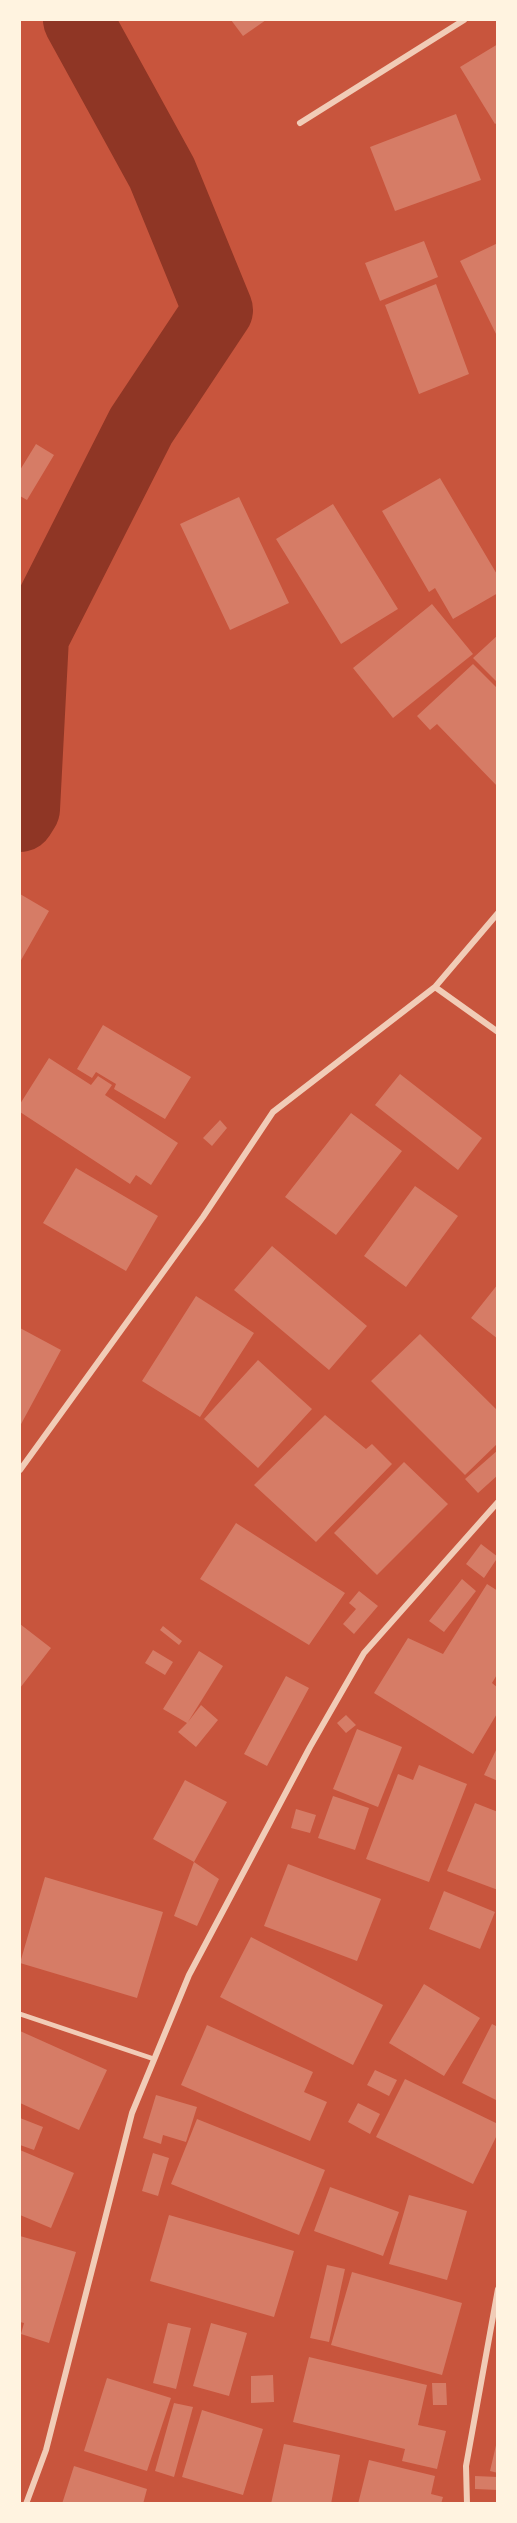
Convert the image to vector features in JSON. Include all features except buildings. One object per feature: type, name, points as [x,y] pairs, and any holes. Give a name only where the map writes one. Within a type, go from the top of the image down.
[{"type":"street","points":[[300,123],[464,20]]},
{"type":"street","points":[[20,1470],[204,1217],[273,1112],[435,987],[498,913]]},
{"type":"street","points":[[435,987],[498,1032]]},
{"type":"street","points":[[26,2504],[46,2450],[132,2113],[189,1975],[310,1747],[363,1653],[498,1502]]},
{"type":"street","points":[[467,2504],[466,2466],[498,2289]]},
{"type":"lane","points":[[20,2014],[154,2059]]},
{"type":"waterway","points":[[20,817],[25,809],[34,637],[141,426],[218,310],[162,173],[78,20]]}]
